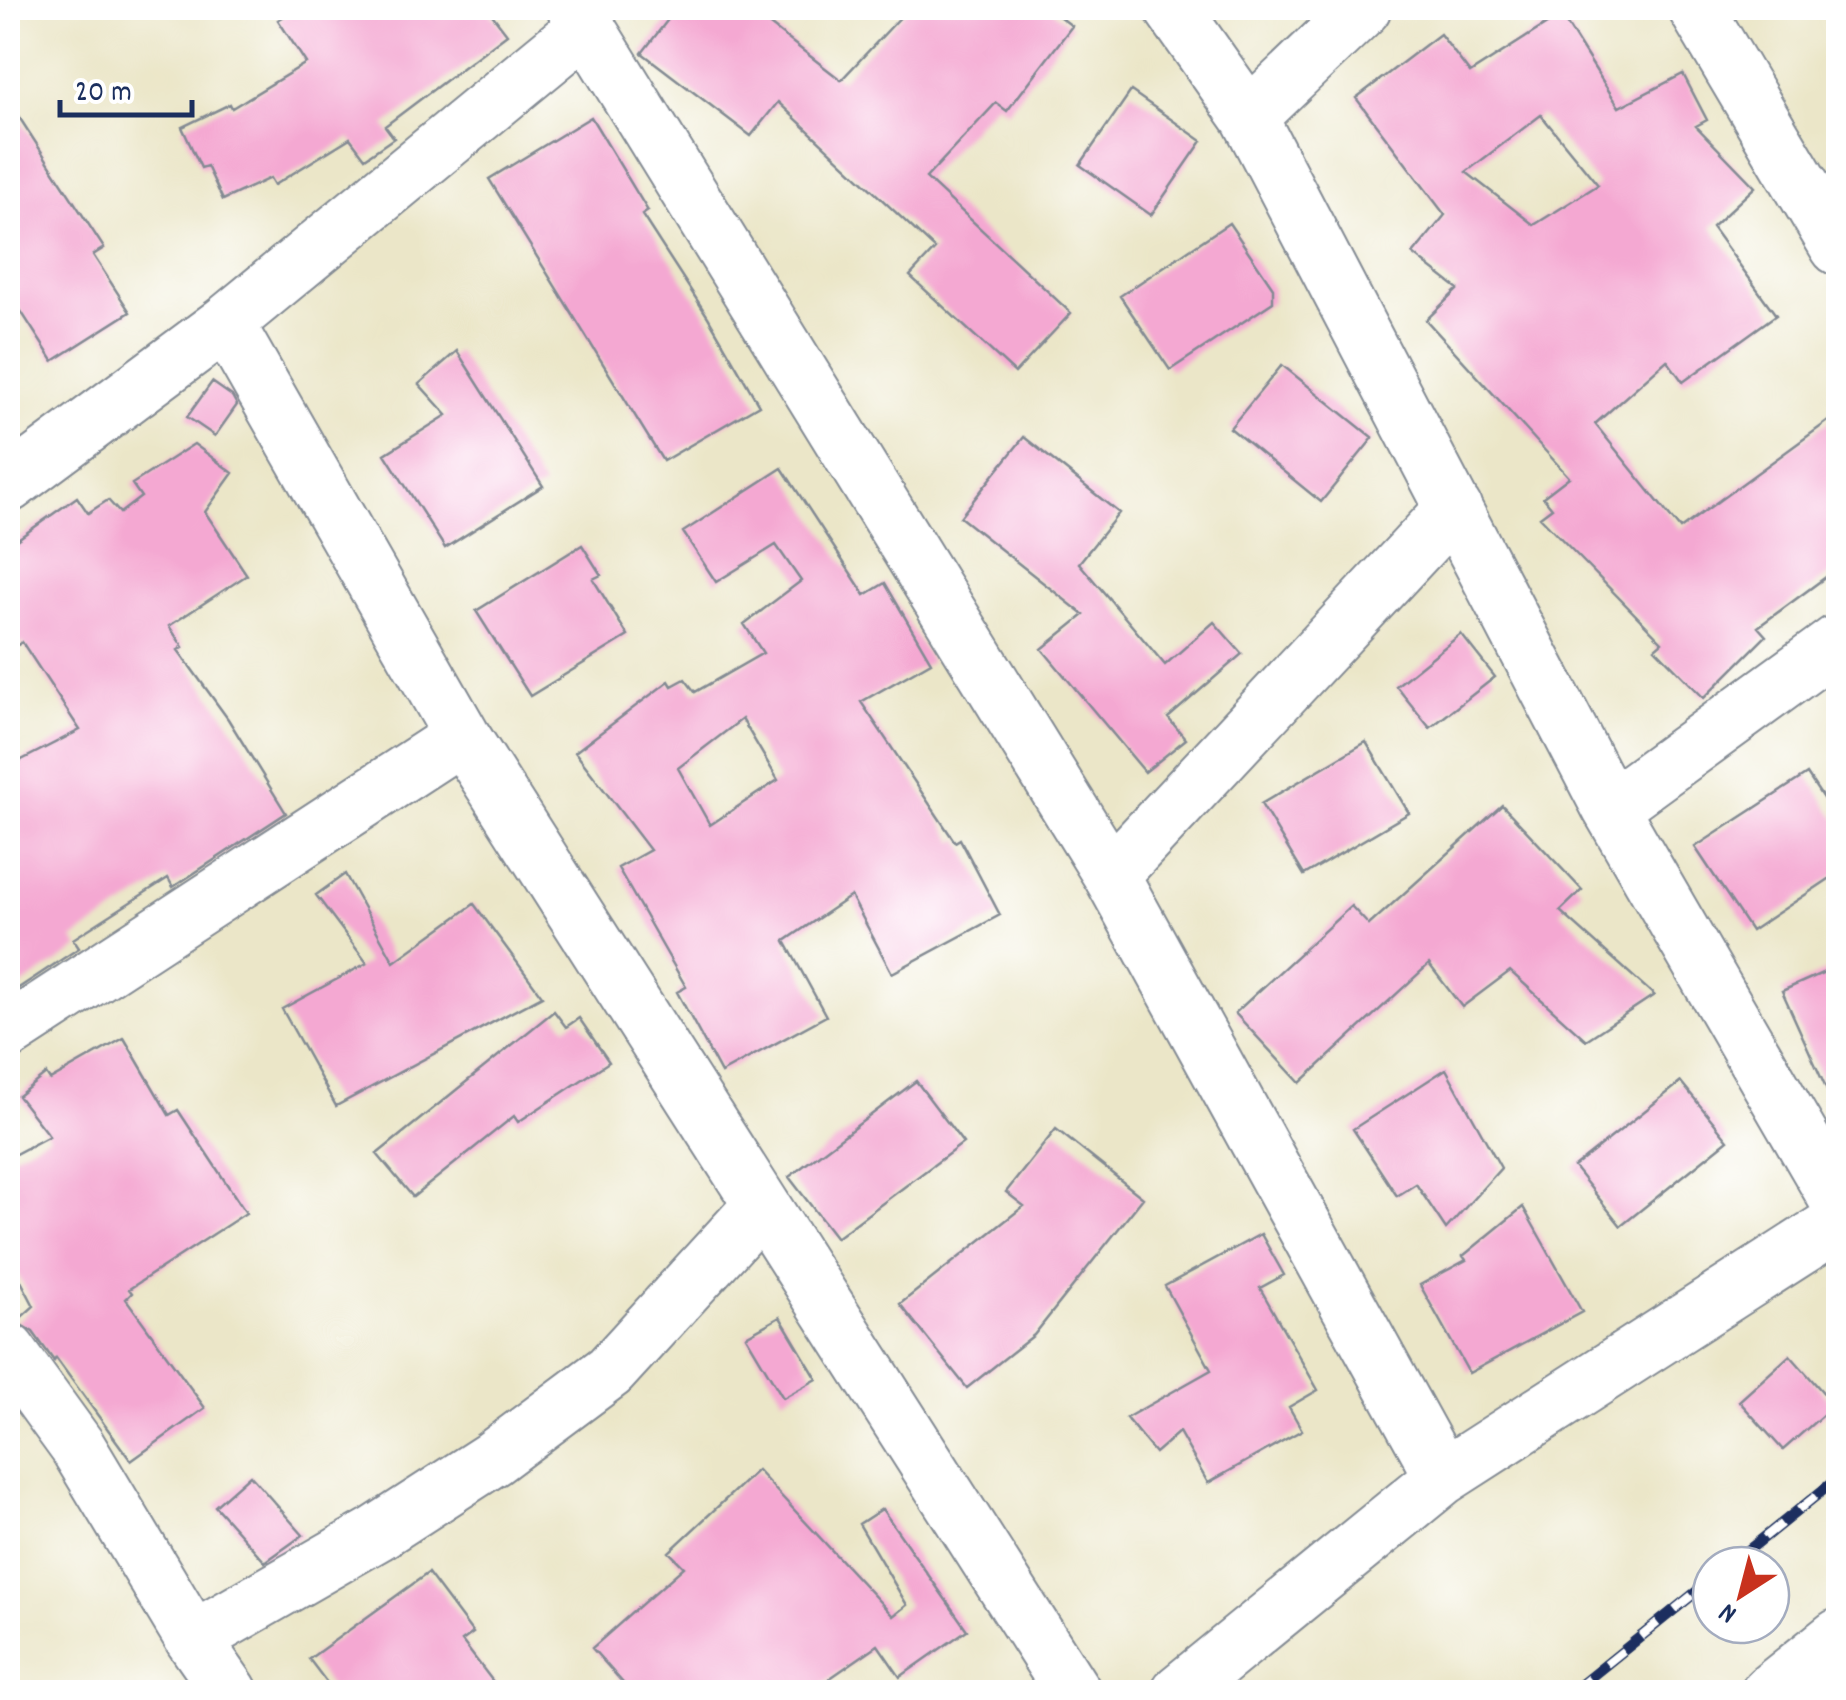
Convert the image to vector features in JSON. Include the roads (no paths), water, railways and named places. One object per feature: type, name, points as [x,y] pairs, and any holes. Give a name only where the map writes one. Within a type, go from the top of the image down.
[{"type":"street","points":[[1172,8],[1249,117],[1610,808],[1838,1202]]},
{"type":"street","points":[[1249,117],[1363,8]]},
{"type":"street","points":[[1696,8],[1838,247]]},
{"type":"street","points":[[8,485],[226,323],[581,16],[1111,875],[1442,1477]]},
{"type":"street","points":[[226,323],[462,736],[1074,1692]]},
{"type":"street","points":[[1111,875],[1454,508]]},
{"type":"street","points":[[1610,808],[1838,642]]},
{"type":"street","points":[[8,1032],[462,736]]},
{"type":"street","points":[[192,1639],[376,1534],[492,1459],[610,1371],[761,1206]]},
{"type":"street","points":[[1178,1692],[1442,1477],[1838,1223]]},
{"type":"street","points":[[8,1350],[78,1446],[192,1639],[230,1692]]},
{"type":"street","points":[[1769,1692],[1838,1636]]},
{"type":"railway","points":[[1755,1545],[1838,1478]]},
{"type":"railway","points":[[1572,1692],[1691,1596]]}]
